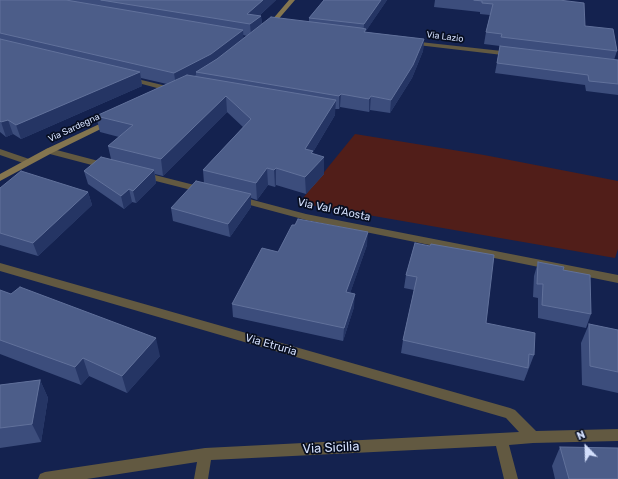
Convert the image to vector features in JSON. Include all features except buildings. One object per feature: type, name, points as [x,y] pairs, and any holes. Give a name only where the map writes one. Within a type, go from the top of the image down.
[{"type":"street","points":[[267,28],[292,0]]},
{"type":"street","points":[[267,28],[281,27]]},
{"type":"street","name":"Via Lazio","points":[[406,42],[516,55]]},
{"type":"street","points":[[122,78],[180,90]]},
{"type":"street","points":[[164,98],[180,90]]},
{"type":"street","name":"Via Sardegna","points":[[0,178],[49,151],[122,118]]},
{"type":"street","points":[[49,151],[118,168]]},
{"type":"street","points":[[0,152],[29,162]]},
{"type":"street","points":[[133,172],[216,194]]},
{"type":"street","name":"Via Val d'Aosta","points":[[230,197],[306,217],[618,278]]},
{"type":"street","name":"Via Etruria","points":[[0,267],[510,414],[533,437]]},
{"type":"street","name":"Via Sicilia","points":[[46,479],[205,454],[501,440],[533,437],[618,435]]},
{"type":"street","points":[[501,440],[511,479]]},
{"type":"street","points":[[201,479],[205,454]]},
{"type":"shaded area","points":[[355,134],[484,155],[618,181],[618,249],[615,258],[299,203]]}]
